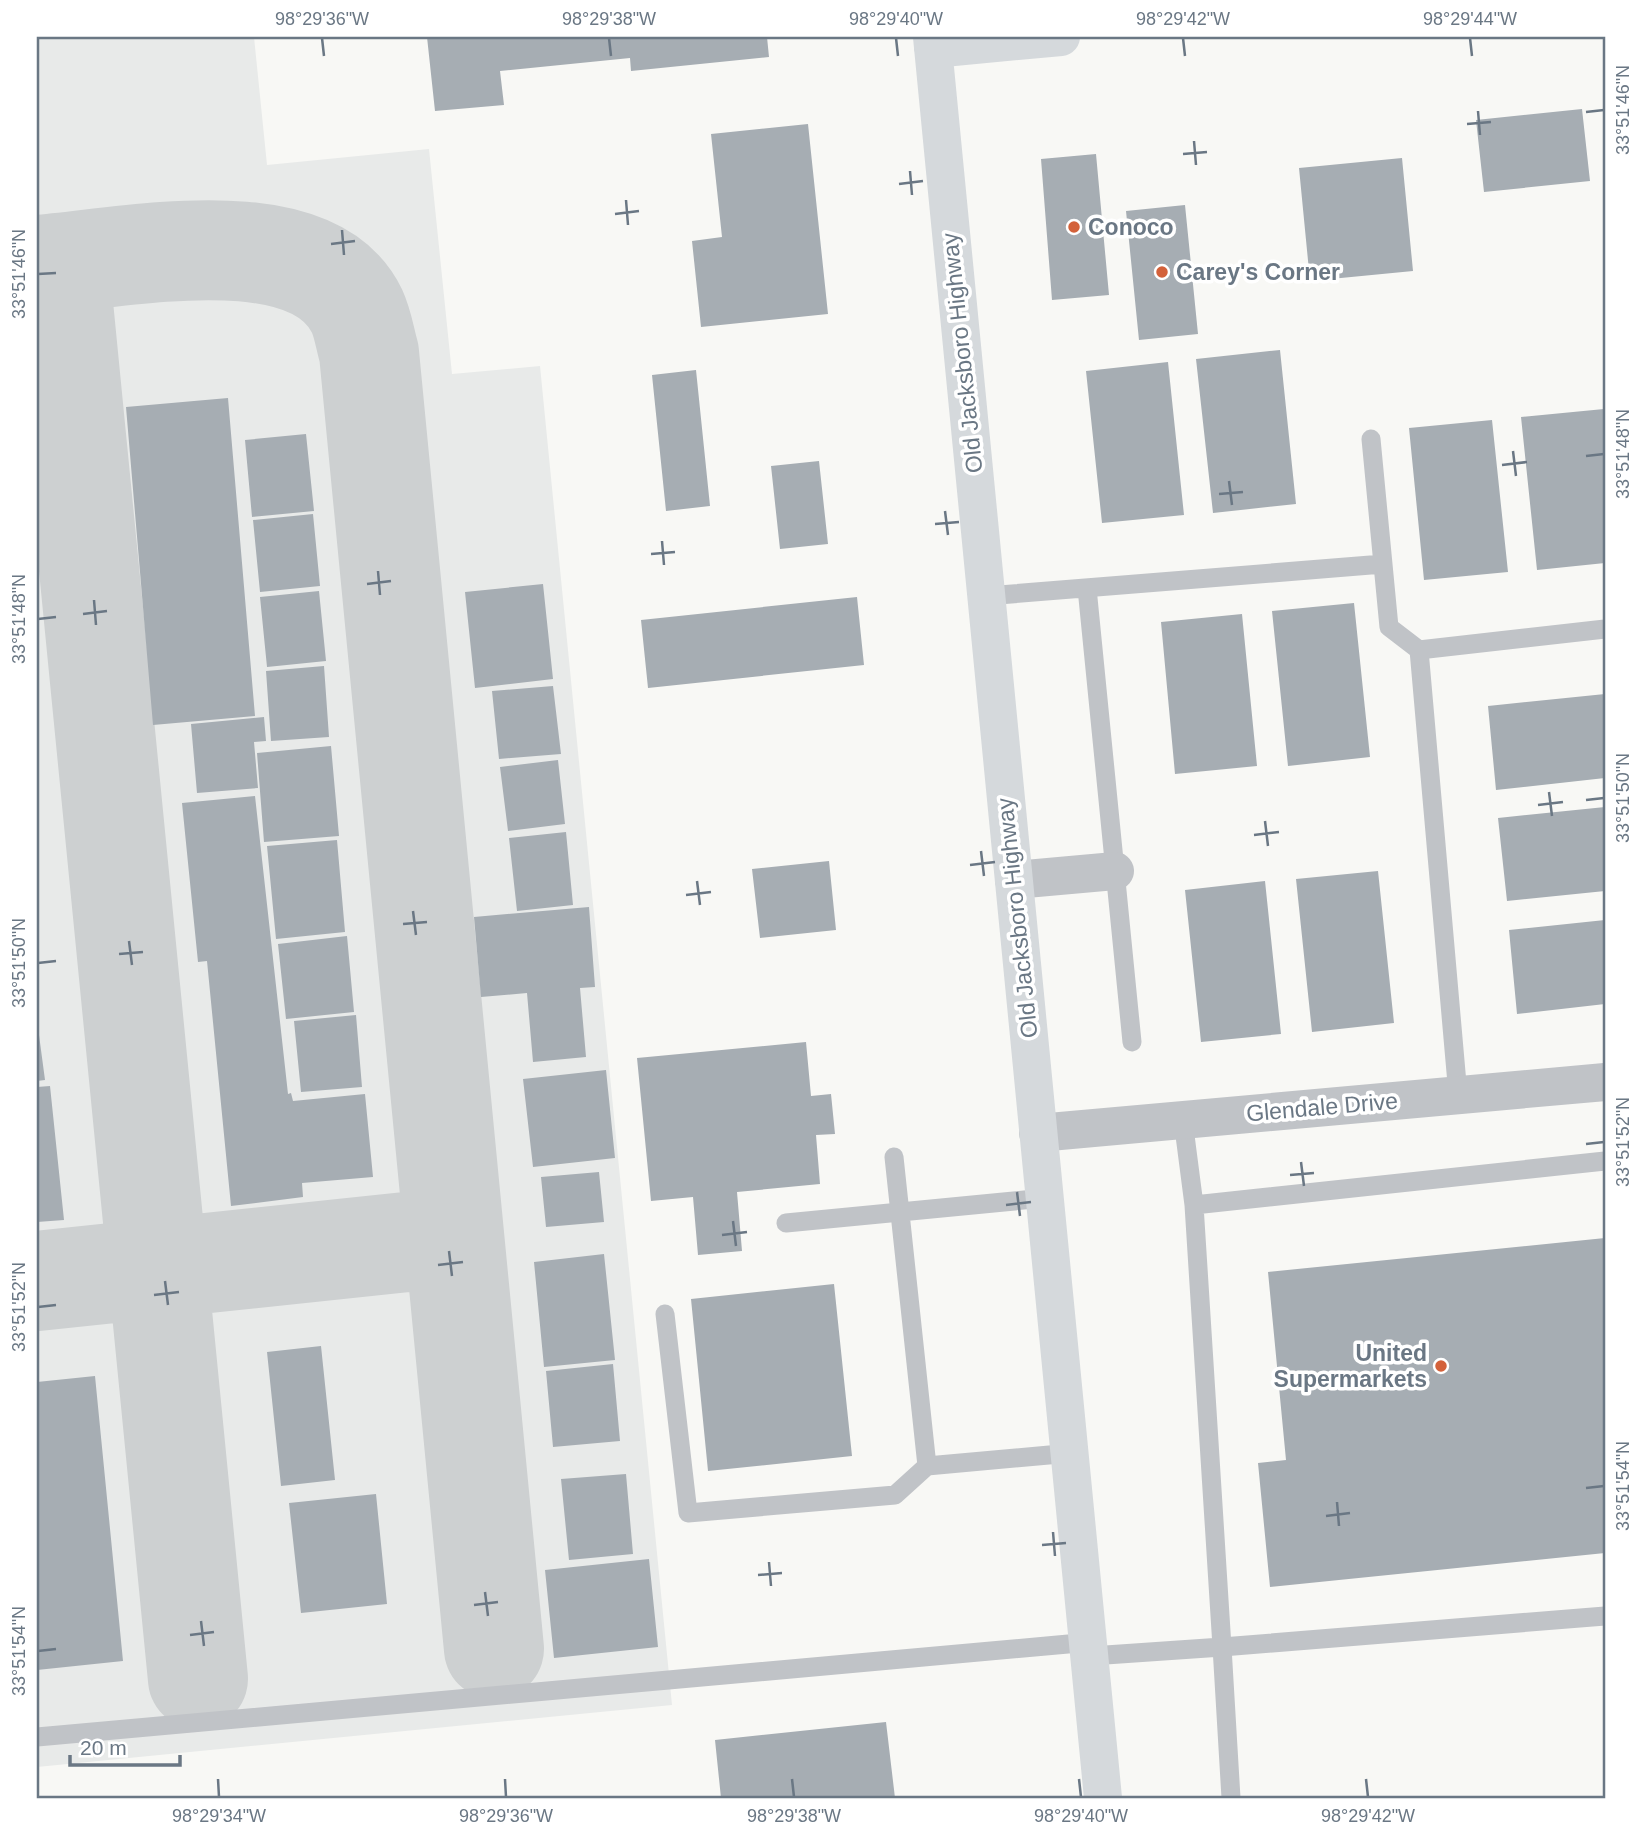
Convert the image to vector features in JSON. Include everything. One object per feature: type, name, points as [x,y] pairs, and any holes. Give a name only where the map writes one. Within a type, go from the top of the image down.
[{"type":"main road","points":[[932,43],[1061,37]]},
{"type":"main road","name":"Old Jacksboro Highway","points":[[932,43],[1103,1798]]},
{"type":"street","points":[[1014,880],[1115,871]]},
{"type":"street","name":"Glendale Drive","points":[[1038,1133],[1605,1082]]},
{"type":"lane","points":[[1371,439],[1390,627],[1419,650],[1605,629]]},
{"type":"lane","points":[[986,596],[1383,564]]},
{"type":"lane","points":[[1087,588],[1132,1042]]},
{"type":"lane","points":[[1419,650],[1458,1095]]},
{"type":"lane","points":[[1183,1120],[1194,1205],[1231,1798]]},
{"type":"lane","points":[[894,1157],[927,1466]]},
{"type":"lane","points":[[1194,1205],[1605,1161]]},
{"type":"lane","points":[[786,1223],[1045,1198]]},
{"type":"lane","points":[[665,1314],[688,1513],[895,1495],[927,1466],[1071,1453]]},
{"type":"lane","points":[[37,1737],[1090,1649],[1222,1647],[1605,1616]]},
{"type":"shaded area","points":[[37,37],[254,37],[267,165],[429,149],[452,374],[540,366],[672,1705],[37,1767]]},
{"type":"building","points":[[427,37],[767,37],[769,57],[631,71],[630,58],[500,71],[504,105],[435,111]]},
{"type":"building","points":[[1582,109],[1590,181],[1484,192],[1476,120]]},
{"type":"building","points":[[808,124],[828,314],[701,327],[692,241],[722,237],[711,134]]},
{"type":"building","name":"Conoco","points":[[1096,154],[1109,295],[1052,300],[1041,159]]},
{"type":"building","points":[[1402,158],[1413,271],[1310,281],[1299,168]]},
{"type":"building","name":"Carey's Corner","points":[[1185,205],[1198,334],[1139,340],[1126,211]]},
{"type":"building","points":[[1280,350],[1296,504],[1213,513],[1196,359]]},
{"type":"building","points":[[1168,362],[1184,515],[1102,523],[1086,371]]},
{"type":"building","points":[[696,370],[710,506],[666,511],[652,375]]},
{"type":"building","points":[[228,398],[255,716],[153,725],[126,407]]},
{"type":"building","points":[[1604,409],[1605,563],[1537,570],[1521,417]]},
{"type":"building","points":[[1492,420],[1508,572],[1424,580],[1409,428]]},
{"type":"building","points":[[306,434],[314,511],[252,517],[245,440]]},
{"type":"building","points":[[819,461],[828,544],[780,549],[771,466]]},
{"type":"building","points":[[313,514],[320,586],[260,592],[253,520]]},
{"type":"building","points":[[543,584],[553,679],[475,688],[465,592]]},
{"type":"building","points":[[319,591],[326,661],[267,667],[260,597]]},
{"type":"building","points":[[857,597],[864,665],[648,688],[641,620]]},
{"type":"building","points":[[1354,603],[1370,757],[1288,766],[1272,611]]},
{"type":"building","points":[[1242,614],[1257,766],[1175,774],[1161,622]]},
{"type":"building","points":[[324,666],[329,737],[271,741],[266,671]]},
{"type":"building","points":[[553,686],[561,754],[499,759],[492,691]]},
{"type":"building","points":[[1605,694],[1605,778],[1496,790],[1488,706]]},
{"type":"building","points":[[264,717],[266,741],[254,742],[258,788],[197,793],[191,724]]},
{"type":"building","points":[[331,746],[339,836],[264,842],[257,753]]},
{"type":"building","points":[[558,760],[565,824],[508,831],[500,767]]},
{"type":"building","points":[[255,796],[288,1094],[291,1093],[293,1101],[365,1094],[373,1177],[302,1183],[303,1197],[231,1206],[207,961],[198,962],[182,803]]},
{"type":"building","points":[[1605,807],[1605,891],[1507,901],[1498,818]]},
{"type":"building","points":[[566,832],[573,905],[517,911],[509,838]]},
{"type":"building","points":[[337,840],[345,932],[276,939],[267,846]]},
{"type":"building","points":[[829,861],[836,930],[760,938],[752,869]]},
{"type":"building","points":[[1378,871],[1394,1023],[1312,1032],[1296,879]]},
{"type":"building","points":[[1265,881],[1281,1034],[1201,1042],[1185,890]]},
{"type":"building","points":[[589,907],[595,987],[580,988],[586,1057],[533,1062],[527,993],[481,997],[474,917]]},
{"type":"building","points":[[1605,920],[1605,1004],[1517,1014],[1509,930]]},
{"type":"building","points":[[347,936],[354,1012],[286,1019],[278,944]]},
{"type":"building","points":[[356,1015],[362,1087],[301,1092],[294,1021]]},
{"type":"building","points":[[37,1020],[45,1080],[37,1081]]},
{"type":"building","points":[[806,1042],[811,1096],[831,1094],[835,1134],[816,1135],[820,1184],[737,1192],[742,1251],[698,1255],[693,1197],[651,1201],[637,1058]]},
{"type":"building","points":[[606,1070],[615,1158],[533,1167],[523,1079]]},
{"type":"building","points":[[50,1086],[64,1220],[37,1222],[37,1087]]},
{"type":"building","points":[[599,1172],[604,1222],[546,1227],[541,1177]]},
{"type":"building","name":"United Supermarkets","points":[[1605,1238],[1605,1553],[1270,1587],[1258,1463],[1286,1460],[1268,1272]]},
{"type":"building","points":[[604,1254],[615,1360],[544,1367],[534,1262]]},
{"type":"building","points":[[834,1284],[852,1456],[708,1471],[691,1299]]},
{"type":"building","points":[[321,1346],[335,1480],[281,1486],[267,1352]]},
{"type":"building","points":[[613,1364],[620,1441],[553,1447],[546,1371]]},
{"type":"building","points":[[95,1376],[123,1661],[37,1670],[37,1382]]},
{"type":"building","points":[[626,1474],[633,1554],[569,1560],[561,1479]]},
{"type":"building","points":[[376,1494],[387,1604],[301,1613],[289,1503]]},
{"type":"building","points":[[649,1559],[658,1647],[554,1658],[545,1570]]},
{"type":"building","points":[[886,1722],[895,1798],[721,1798],[715,1740]]},
{"type":"taxiway","points":[[37,265],[163,252],[211,250],[258,253],[299,263],[333,282],[357,311],[361,321],[369,353],[494,1649]]},
{"type":"taxiway","points":[[59,263],[198,1679]]},
{"type":"taxiway","points":[[37,1281],[454,1237]]},
{"type":"place","name":"Conoco","points":[[1074,227]]},
{"type":"place","name":"Carey's Corner","points":[[1162,272]]},
{"type":"place","name":"United Supermarkets","points":[[1441,1366]]}]
